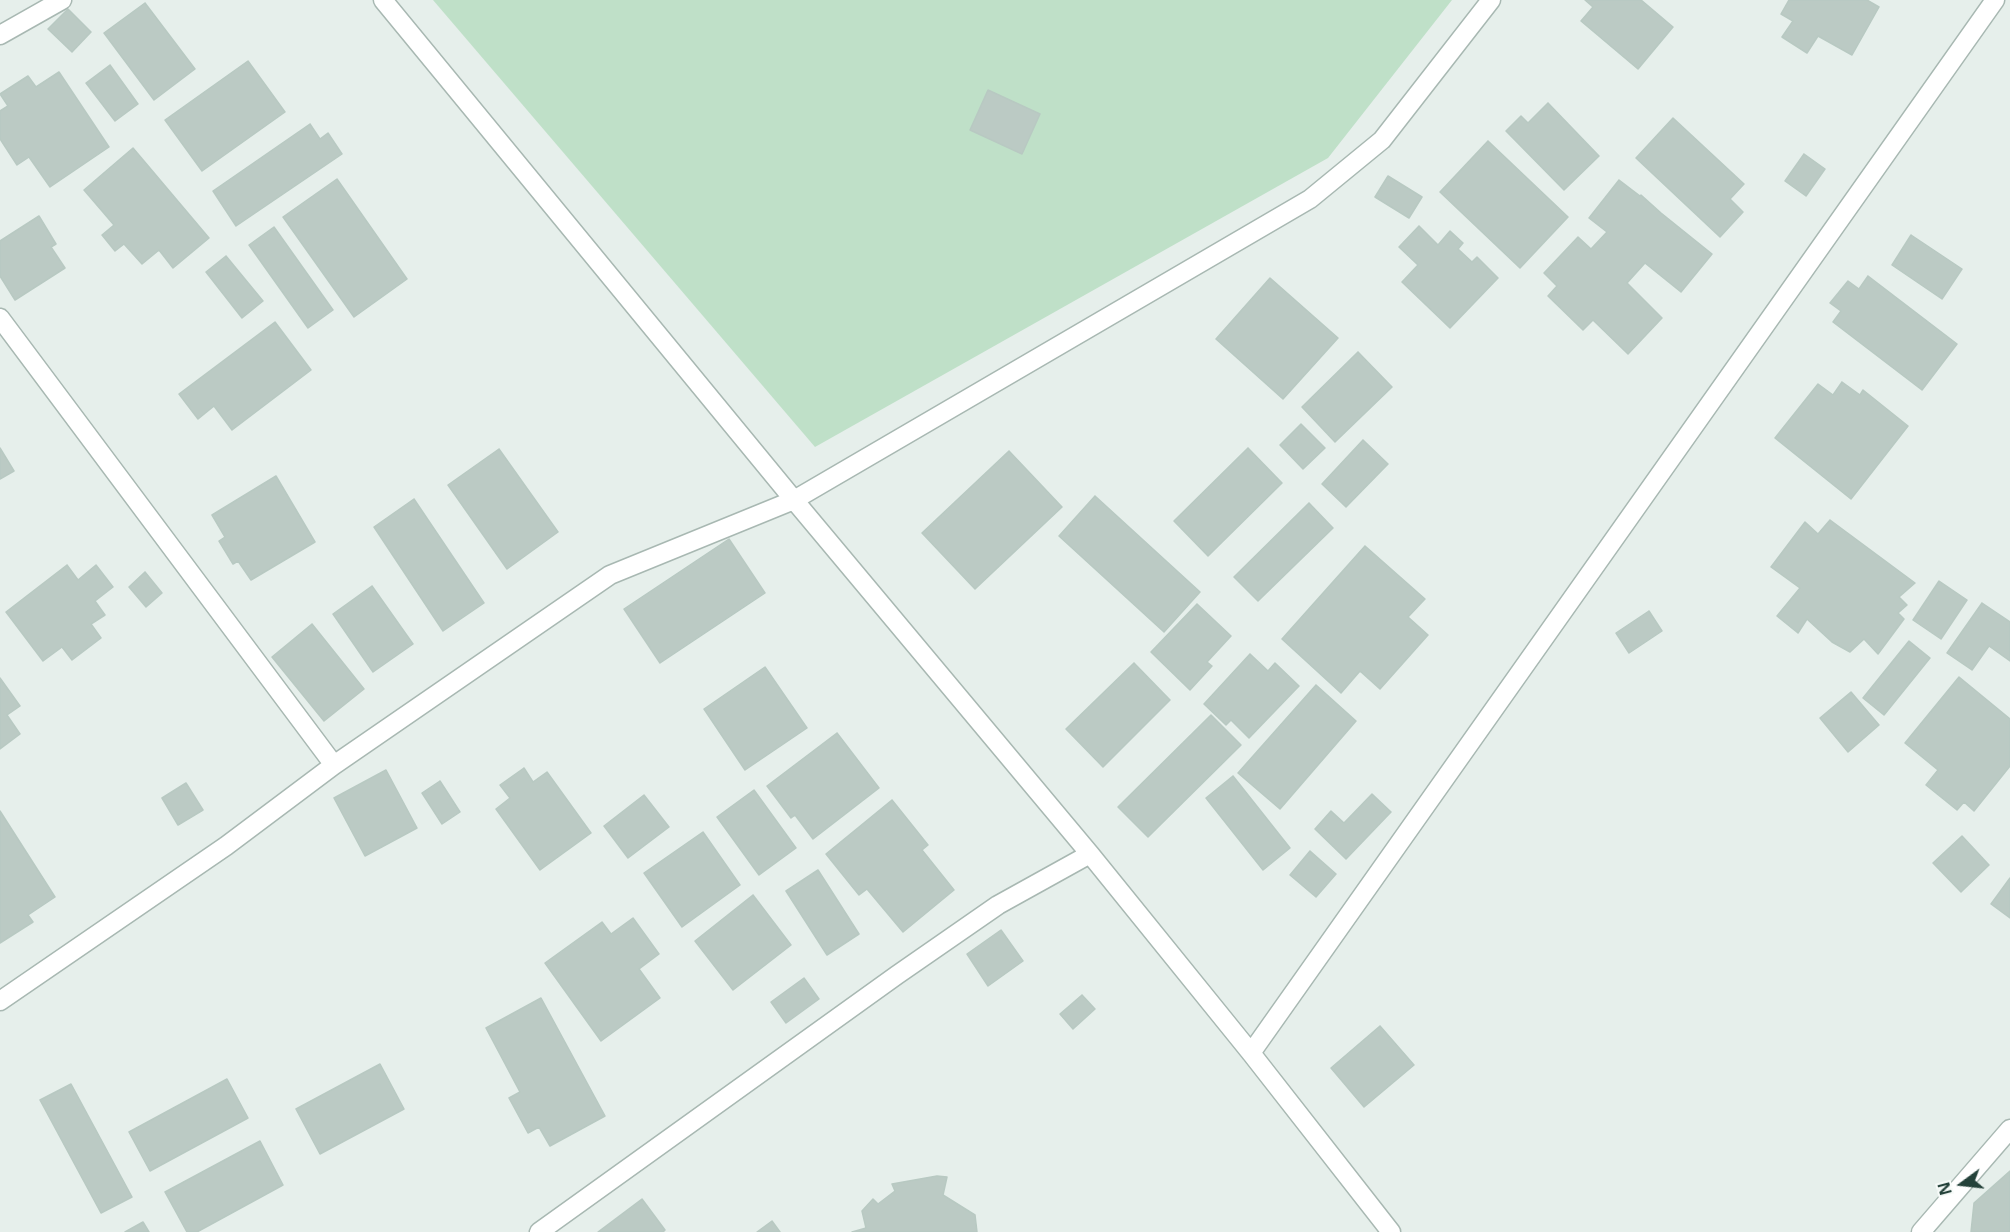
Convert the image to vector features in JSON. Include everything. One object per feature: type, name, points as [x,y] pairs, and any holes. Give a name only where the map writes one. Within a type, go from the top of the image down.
[{"type":"street","points":[[0,35],[62,0]]},
{"type":"street","points":[[383,0],[794,500],[1090,854],[1251,1053],[1391,1232]]},
{"type":"street","points":[[0,1001],[226,846],[334,765],[610,575],[794,500],[1310,199],[1382,140],[1491,0]]},
{"type":"street","points":[[1251,1053],[1995,0]]},
{"type":"street","points":[[0,318],[334,765]]},
{"type":"street","points":[[539,1232],[998,905],[1090,854]]},
{"type":"street","points":[[1921,1232],[2010,1129]]},
{"type":"green space","points":[[433,0],[1452,0],[1328,158],[815,447]]},
{"type":"building","points":[[1585,0],[1641,0],[1673,27],[1638,69],[1581,21],[1593,7]]},
{"type":"building","points":[[1789,0],[1867,0],[1879,7],[1852,55],[1818,36],[1807,53],[1782,37],[1793,21],[1781,14]]},
{"type":"building","points":[[145,3],[195,69],[154,100],[104,33]]},
{"type":"building","points":[[68,9],[91,32],[72,52],[48,29]]},
{"type":"building","points":[[248,61],[285,112],[202,171],[165,120]]},
{"type":"building","points":[[110,65],[138,104],[115,121],[86,83]]},
{"type":"building","points":[[59,72],[109,147],[50,187],[29,157],[17,165],[0,139],[0,111],[8,106],[0,94],[28,76],[36,87]]},
{"type":"building","points":[[988,90],[1040,114],[1022,154],[970,130]]},
{"type":"building","points":[[1548,103],[1599,156],[1564,190],[1506,131],[1521,116],[1528,123]]},
{"type":"building","points":[[1673,118],[1744,184],[1730,199],[1743,212],[1720,237],[1636,158]]},
{"type":"building","points":[[310,124],[320,139],[328,133],[342,154],[236,226],[213,191]]},
{"type":"building","points":[[1488,141],[1568,217],[1520,268],[1440,192]]},
{"type":"building","points":[[133,148],[209,238],[173,268],[159,250],[142,264],[124,244],[115,251],[102,235],[114,225],[84,190]]},
{"type":"building","points":[[1804,154],[1825,169],[1806,196],[1785,181]]},
{"type":"building","points":[[1388,176],[1422,197],[1409,218],[1375,197]]},
{"type":"building","points":[[337,179],[407,279],[354,317],[283,217]]},
{"type":"building","points":[[1619,180],[1641,195],[1712,254],[1681,292],[1645,263],[1627,283],[1662,318],[1628,354],[1593,320],[1583,330],[1548,296],[1557,286],[1544,273],[1578,237],[1591,249],[1607,232],[1589,218]]},
{"type":"building","points":[[39,216],[56,244],[51,247],[65,268],[15,300],[0,276],[0,241]]},
{"type":"building","points":[[1419,226],[1438,245],[1450,231],[1463,243],[1458,249],[1472,262],[1477,257],[1498,278],[1450,328],[1402,282],[1418,265],[1399,247]]},
{"type":"building","points":[[274,227],[333,310],[308,328],[249,245]]},
{"type":"building","points":[[1911,235],[1962,269],[1942,299],[1892,265]]},
{"type":"building","points":[[226,256],[263,301],[242,318],[206,272]]},
{"type":"building","points":[[1868,276],[1957,344],[1922,390],[1833,322],[1841,311],[1830,303],[1848,281],[1859,289]]},
{"type":"building","points":[[1270,278],[1338,338],[1283,399],[1216,339]]},
{"type":"building","points":[[275,322],[311,370],[232,430],[214,406],[198,419],[179,394]]},
{"type":"building","points":[[1358,352],[1392,387],[1335,442],[1302,407]]},
{"type":"building","points":[[1842,382],[1860,395],[1863,390],[1908,426],[1851,499],[1775,438],[1818,384],[1833,395]]},
{"type":"building","points":[[1301,424],[1325,448],[1303,469],[1280,445]]},
{"type":"building","points":[[1363,440],[1388,464],[1346,507],[1322,484]]},
{"type":"building","points":[[0,448],[14,471],[0,479]]},
{"type":"building","points":[[1248,448],[1282,483],[1208,556],[1174,521]]},
{"type":"building","points":[[499,449],[558,532],[507,569],[448,485]]},
{"type":"building","points":[[1009,451],[1062,507],[975,589],[922,533]]},
{"type":"building","points":[[276,476],[315,542],[251,580],[238,561],[233,564],[219,541],[225,537],[212,515]]},
{"type":"building","points":[[1095,496],[1200,592],[1164,632],[1059,536]]},
{"type":"building","points":[[414,499],[484,603],[443,631],[374,527]]},
{"type":"building","points":[[1309,503],[1333,528],[1258,601],[1234,577]]},
{"type":"building","points":[[1830,520],[1915,583],[1899,597],[1907,605],[1898,613],[1904,619],[1878,654],[1864,639],[1850,652],[1832,642],[1807,619],[1798,633],[1777,616],[1800,588],[1771,567],[1805,522],[1818,534]]},
{"type":"building","points":[[729,539],[765,593],[660,663],[624,609]]},
{"type":"building","points":[[1365,546],[1425,599],[1408,617],[1428,635],[1380,689],[1360,671],[1341,693],[1282,639]]},
{"type":"building","points":[[67,565],[78,580],[96,565],[113,587],[95,601],[105,615],[91,624],[101,638],[72,660],[62,647],[43,661],[6,612]]},
{"type":"building","points":[[145,572],[162,593],[146,607],[129,587]]},
{"type":"building","points":[[1939,581],[1967,600],[1941,639],[1913,620]]},
{"type":"building","points":[[372,586],[413,644],[373,672],[333,614]]},
{"type":"building","points":[[1982,603],[2010,622],[2010,661],[1989,646],[1972,670],[1947,653]]},
{"type":"building","points":[[1197,604],[1231,636],[1207,662],[1212,666],[1190,690],[1151,652]]},
{"type":"building","points":[[1649,611],[1662,631],[1629,653],[1616,633]]},
{"type":"building","points":[[312,624],[364,689],[324,721],[272,657]]},
{"type":"building","points":[[1909,641],[1930,658],[1884,715],[1863,698]]},
{"type":"building","points":[[1250,654],[1268,671],[1275,663],[1299,686],[1249,738],[1231,720],[1226,725],[1204,704]]},
{"type":"building","points":[[1134,663],[1170,700],[1103,767],[1066,729]]},
{"type":"building","points":[[765,667],[807,728],[745,770],[704,709]]},
{"type":"building","points":[[1959,677],[2010,719],[2010,766],[1974,811],[1964,802],[1957,810],[1926,785],[1938,770],[1905,743]]},
{"type":"building","points":[[0,678],[20,706],[7,715],[20,734],[0,749]]},
{"type":"building","points":[[1316,685],[1356,721],[1280,809],[1238,773]]},
{"type":"building","points":[[1851,692],[1879,725],[1848,752],[1820,718]]},
{"type":"building","points":[[1211,715],[1241,745],[1148,837],[1118,807]]},
{"type":"building","points":[[837,733],[879,788],[813,839],[795,815],[791,818],[767,786]]},
{"type":"building","points":[[524,768],[533,782],[547,772],[591,833],[540,870],[496,809],[510,798],[500,785]]},
{"type":"building","points":[[386,770],[417,828],[365,856],[334,798]]},
{"type":"building","points":[[1233,776],[1290,848],[1263,870],[1206,798]]},
{"type":"building","points":[[440,781],[460,812],[442,824],[422,793]]},
{"type":"building","points":[[186,783],[203,810],[178,825],[162,798]]},
{"type":"building","points":[[754,790],[796,848],[759,875],[717,817]]},
{"type":"building","points":[[1372,794],[1391,812],[1346,859],[1315,829],[1331,811],[1344,823]]},
{"type":"building","points":[[644,795],[669,827],[628,858],[604,826]]},
{"type":"building","points":[[892,800],[928,845],[922,850],[954,890],[903,932],[867,889],[859,895],[826,854]]},
{"type":"building","points":[[0,811],[55,897],[28,915],[33,922],[0,943]]},
{"type":"building","points":[[703,832],[740,885],[682,927],[644,873]]},
{"type":"building","points":[[1962,836],[1989,865],[1961,892],[1933,863]]},
{"type":"building","points":[[1310,851],[1336,874],[1316,897],[1290,875]]},
{"type":"building","points":[[818,870],[859,934],[827,955],[786,891]]},
{"type":"building","points":[[2010,878],[2010,918],[1991,904]]},
{"type":"building","points":[[753,895],[791,945],[733,990],[695,941]]},
{"type":"building","points":[[633,918],[659,954],[639,969],[660,998],[601,1041],[545,963],[602,922],[611,934]]},
{"type":"building","points":[[1001,930],[1023,961],[988,986],[967,954]]},
{"type":"building","points":[[804,978],[819,999],[786,1023],[771,1002]]},
{"type":"building","points":[[1082,995],[1095,1009],[1073,1029],[1060,1014]]},
{"type":"building","points":[[541,998],[605,1116],[550,1146],[539,1127],[528,1133],[509,1098],[520,1092],[486,1028]]},
{"type":"building","points":[[1380,1026],[1414,1065],[1364,1107],[1331,1068]]},
{"type":"building","points":[[380,1064],[404,1109],[320,1154],[296,1109]]},
{"type":"building","points":[[227,1079],[248,1118],[150,1171],[129,1132]]},
{"type":"building","points":[[71,1084],[132,1197],[101,1213],[40,1100]]},
{"type":"building","points":[[260,1141],[283,1185],[197,1232],[187,1232],[165,1192]]},
{"type":"building","points":[[2010,1171],[2010,1232],[1971,1232],[1974,1203]]},
{"type":"building","points":[[937,1176],[947,1177],[943,1195],[975,1215],[977,1232],[852,1232],[866,1228],[862,1211],[873,1199],[878,1204],[895,1191],[892,1184]]},
{"type":"building","points":[[642,1199],[665,1230],[663,1232],[598,1232]]},
{"type":"building","points":[[772,1221],[780,1232],[757,1232]]},
{"type":"building","points":[[143,1222],[149,1232],[125,1232]]}]
